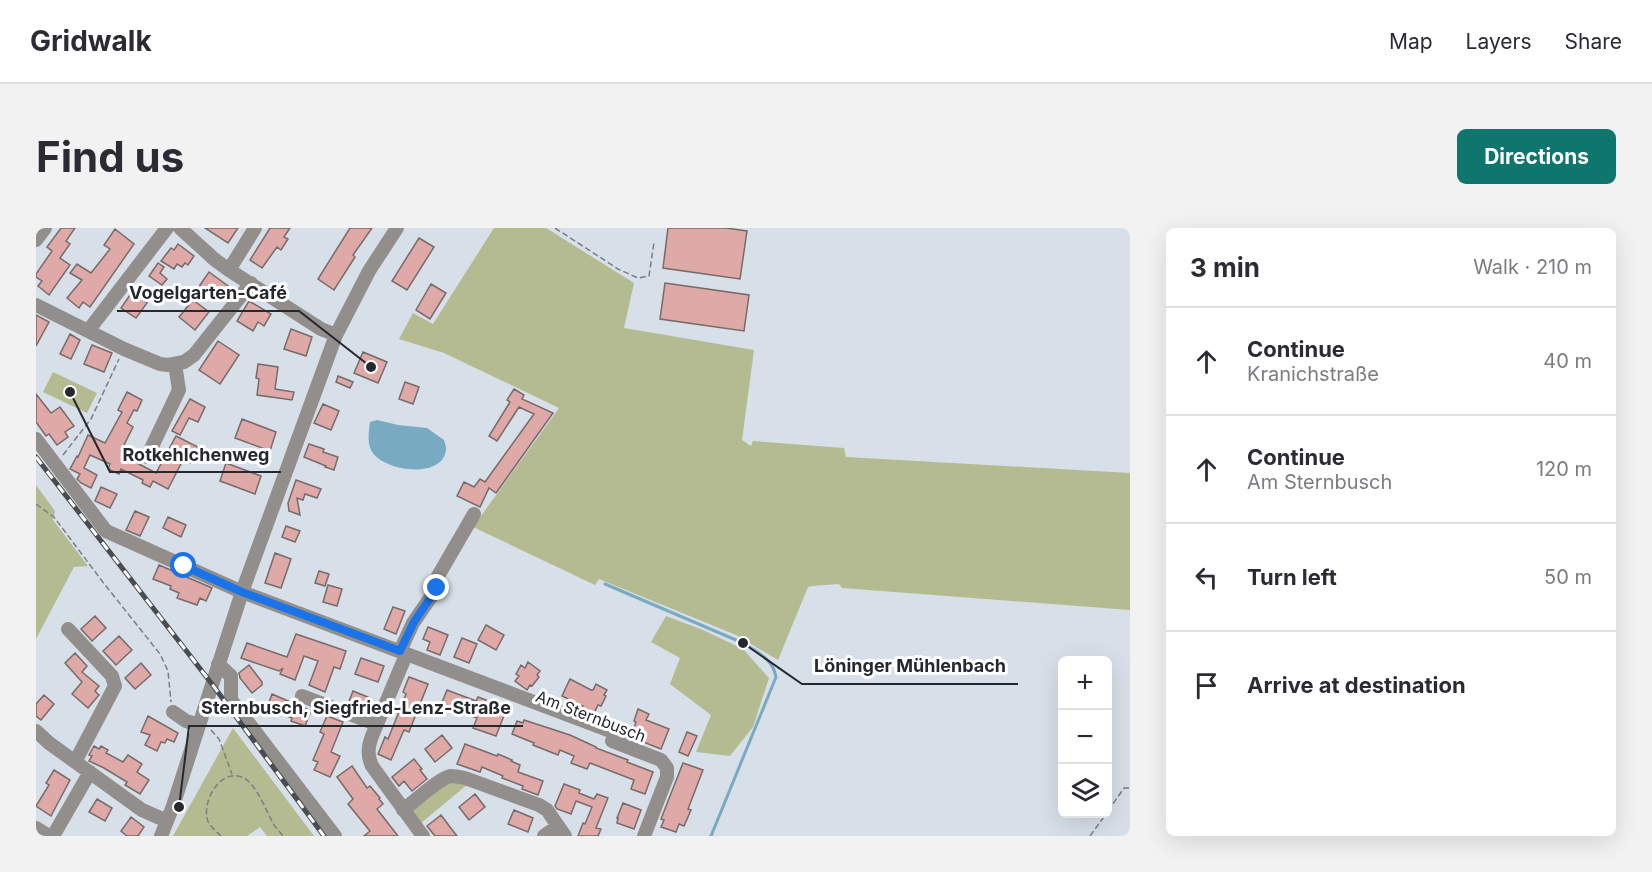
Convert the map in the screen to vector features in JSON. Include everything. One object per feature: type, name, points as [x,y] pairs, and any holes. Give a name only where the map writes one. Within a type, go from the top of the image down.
[{"type":"street","points":[[36,240],[45,228]]},
{"type":"street","points":[[88,331],[167,228]]},
{"type":"street","points":[[180,228],[229,270],[321,329],[336,336]]},
{"type":"street","points":[[229,270],[255,228]]},
{"type":"street","points":[[161,836],[241,596],[336,336],[369,271],[397,228]]},
{"type":"street","points":[[36,305],[124,349],[160,364],[176,364],[184,362],[198,350],[251,283]]},
{"type":"street","points":[[147,457],[179,390],[176,364]]},
{"type":"street","name":"Am Sternbusch","points":[[36,439],[106,531],[241,596],[501,694],[629,738]]},
{"type":"street","points":[[423,836],[372,766],[368,757],[368,747],[414,622],[437,588],[438,576],[474,514]]},
{"type":"street","points":[[68,628],[112,676],[115,686],[75,762]]},
{"type":"street","points":[[218,664],[231,676],[231,700],[335,836]]},
{"type":"street","name":"Am Sternbusch","points":[[501,694],[661,760],[667,768],[667,777],[644,836]]},
{"type":"street","points":[[302,696],[376,724]]},
{"type":"street","points":[[173,712],[186,721],[199,725]]},
{"type":"street","points":[[36,731],[49,743],[142,810],[167,821]]},
{"type":"street","points":[[36,828],[51,836],[90,772]]},
{"type":"street","points":[[403,810],[448,776],[457,776],[539,805],[547,810],[562,831],[544,836]]},
{"type":"path","points":[[555,228],[618,269],[638,278],[649,276],[654,242]]},
{"type":"path","points":[[55,465],[91,419],[124,349]]},
{"type":"path","points":[[94,400],[99,402]]},
{"type":"path","points":[[36,504],[54,517],[160,654],[168,671],[173,712]]},
{"type":"path","points":[[199,725],[210,730],[219,739],[232,775]]},
{"type":"path","points":[[221,836],[207,819],[208,806],[212,792],[220,780],[232,775],[245,778],[261,797],[275,826],[283,836]]},
{"type":"path","points":[[1112,805],[1124,788],[1130,789]]},
{"type":"path","points":[[1090,836],[1103,818]]},
{"type":"green space","points":[[494,228],[546,228],[634,283],[624,328],[754,350],[742,440],[751,446],[753,441],[844,448],[846,457],[1130,473],[1130,610],[842,588],[839,584],[812,586],[808,587],[778,660],[736,635],[599,579],[595,585],[473,527],[559,408],[444,353],[399,339],[413,313],[433,324]]},
{"type":"green space","points":[[53,372],[97,393],[87,413],[43,392]]},
{"type":"green space","points":[[36,485],[55,511],[53,520],[88,566],[74,567],[36,639]]},
{"type":"green space","points":[[666,616],[743,649],[769,678],[753,727],[730,756],[696,752],[711,715],[670,684],[680,658],[651,642]]},
{"type":"green space","points":[[233,728],[314,836],[267,836],[260,827],[247,836],[173,836]]},
{"type":"green space","points":[[456,781],[468,784],[420,824],[413,816],[413,809],[442,785]]},
{"type":"water","points":[[377,420],[427,428],[444,440],[446,449],[443,459],[424,469],[412,469],[399,468],[377,458],[371,450],[369,436],[370,422]]},
{"type":"building","points":[[61,228],[75,228],[66,241],[70,244],[60,258],[70,265],[49,295],[38,286],[42,281],[36,277],[36,274],[52,251],[47,247]]},
{"type":"building","points":[[205,228],[238,228],[228,243]]},
{"type":"building","points":[[270,228],[290,228],[284,237],[288,239],[281,250],[277,247],[262,268],[250,260]]},
{"type":"building","points":[[350,228],[372,228],[353,255],[355,257],[334,290],[318,279]]},
{"type":"building","points":[[668,228],[726,228],[747,231],[740,279],[663,268]]},
{"type":"building","points":[[115,229],[134,244],[90,307],[83,302],[79,308],[67,298],[82,280],[70,273],[77,264],[91,273],[110,249],[104,245]]},
{"type":"building","points":[[419,238],[434,247],[407,290],[392,281]]},
{"type":"building","points":[[178,244],[194,256],[188,265],[185,263],[182,267],[177,264],[174,269],[161,261],[171,248],[174,250]]},
{"type":"building","points":[[158,263],[164,267],[160,273],[167,279],[162,285],[149,276]]},
{"type":"building","points":[[209,272],[228,286],[218,300],[200,288]]},
{"type":"building","points":[[665,283],[749,295],[744,331],[660,319]]},
{"type":"building","points":[[431,284],[446,293],[430,319],[416,310]]},
{"type":"building","points":[[132,292],[147,303],[136,318],[121,308]]},
{"type":"building","points":[[193,300],[209,312],[195,330],[179,317]]},
{"type":"building","points":[[249,301],[271,314],[264,326],[258,322],[253,331],[237,321]]},
{"type":"building","points":[[36,315],[49,322],[36,346]]},
{"type":"building","points":[[291,329],[312,337],[306,356],[284,349]]},
{"type":"building","points":[[70,334],[80,340],[71,359],[60,354]]},
{"type":"building","points":[[218,341],[239,355],[220,384],[199,370]]},
{"type":"building","points":[[92,345],[112,353],[104,372],[84,364]]},
{"type":"building","points":[[363,352],[387,362],[378,383],[354,373]]},
{"type":"building","points":[[258,364],[278,367],[275,389],[294,392],[292,400],[257,395]]},
{"type":"building","points":[[338,376],[353,382],[350,388],[336,382]]},
{"type":"building","points":[[405,382],[419,387],[413,404],[399,399]]},
{"type":"building","points":[[514,389],[524,395],[522,399],[553,413],[496,493],[489,488],[480,507],[457,496],[464,482],[474,487],[480,479],[485,482],[534,414],[519,407],[497,441],[489,436],[510,402],[507,400]]},
{"type":"building","points":[[127,392],[142,400],[137,411],[134,410],[127,423],[133,427],[121,451],[138,459],[137,463],[156,473],[176,436],[198,447],[190,463],[183,460],[168,489],[153,481],[150,487],[142,483],[143,480],[121,469],[119,474],[108,469],[110,464],[90,455],[84,468],[97,475],[91,488],[77,479],[80,474],[70,469],[88,435],[105,443],[122,412],[118,410]]},
{"type":"building","points":[[36,394],[51,413],[60,407],[74,426],[65,432],[68,437],[57,445],[49,434],[46,436],[36,422]]},
{"type":"building","points":[[190,399],[205,407],[198,422],[189,418],[180,435],[172,431]]},
{"type":"building","points":[[323,404],[339,411],[331,430],[314,423]]},
{"type":"building","points":[[242,419],[276,432],[270,451],[235,438]]},
{"type":"building","points":[[309,444],[338,457],[334,470],[304,457]]},
{"type":"building","points":[[226,463],[261,476],[255,494],[220,481]]},
{"type":"building","points":[[296,480],[321,489],[317,498],[305,494],[303,500],[297,498],[300,515],[289,511],[288,503]]},
{"type":"building","points":[[101,487],[117,494],[110,508],[95,501]]},
{"type":"building","points":[[135,511],[149,517],[140,536],[126,530]]},
{"type":"building","points":[[168,517],[186,525],[181,537],[163,528]]},
{"type":"building","points":[[286,526],[300,531],[295,542],[282,537]]},
{"type":"building","points":[[275,553],[291,559],[281,588],[265,583]]},
{"type":"building","points":[[159,565],[212,588],[206,601],[200,598],[197,605],[177,598],[179,593],[170,589],[171,586],[153,579]]},
{"type":"building","points":[[319,571],[329,574],[325,586],[315,583]]},
{"type":"building","points":[[328,585],[342,589],[337,606],[323,602]]},
{"type":"building","points":[[393,607],[405,611],[396,634],[384,629]]},
{"type":"building","points":[[95,616],[106,628],[92,641],[81,629]]},
{"type":"building","points":[[486,625],[504,635],[496,650],[478,640]]},
{"type":"building","points":[[428,627],[448,635],[440,655],[427,650],[430,642],[423,639]]},
{"type":"building","points":[[296,634],[346,651],[340,669],[334,667],[325,692],[309,685],[318,661],[304,656],[295,680],[280,674],[283,668],[279,671],[241,658],[247,643],[287,657]]},
{"type":"building","points":[[119,636],[132,650],[116,665],[103,651]]},
{"type":"building","points":[[462,638],[477,644],[469,663],[454,657]]},
{"type":"building","points":[[75,653],[87,666],[82,672],[99,686],[95,691],[99,695],[88,708],[72,694],[82,682],[65,663]]},
{"type":"building","points":[[361,658],[384,666],[378,682],[355,674]]},
{"type":"building","points":[[528,662],[540,671],[537,675],[539,677],[527,690],[515,681],[519,676],[516,674],[521,665],[525,668]]},
{"type":"building","points":[[141,663],[151,675],[135,689],[125,678]]},
{"type":"building","points":[[249,665],[262,682],[262,685],[252,693],[240,678],[239,673]]},
{"type":"building","points":[[409,677],[428,684],[409,732],[404,730],[391,760],[378,754],[385,737],[388,739],[406,694],[403,692]]},
{"type":"building","points":[[570,679],[591,690],[596,684],[607,690],[601,706],[598,705],[593,715],[581,710],[583,706],[562,696]]},
{"type":"building","points":[[447,690],[476,701],[478,697],[486,700],[484,705],[505,713],[496,736],[473,728],[477,718],[441,705]]},
{"type":"building","points":[[353,691],[370,698],[365,710],[348,704]]},
{"type":"building","points":[[272,694],[311,711],[305,726],[267,708]]},
{"type":"building","points":[[44,695],[54,704],[41,720],[36,716],[36,704]]},
{"type":"building","points":[[638,709],[649,714],[646,720],[669,729],[661,749],[638,740],[633,730]]},
{"type":"building","points":[[148,716],[178,733],[174,742],[167,739],[165,743],[161,742],[157,751],[145,745],[150,735],[141,732]]},
{"type":"building","points":[[327,716],[343,722],[331,752],[340,756],[330,777],[314,770],[318,762],[313,760],[324,734],[320,732]]},
{"type":"building","points":[[524,720],[570,735],[653,772],[645,794],[631,789],[634,780],[590,763],[587,769],[571,763],[574,756],[560,750],[558,755],[512,734],[517,721],[523,723]]},
{"type":"building","points":[[687,732],[697,736],[688,756],[679,752]]},
{"type":"building","points":[[442,735],[452,748],[435,762],[425,749]]},
{"type":"building","points":[[465,744],[512,760],[520,765],[518,772],[543,781],[538,795],[482,767],[480,772],[457,764]]},
{"type":"building","points":[[94,746],[99,749],[101,746],[108,750],[106,753],[123,762],[128,755],[142,764],[137,772],[149,780],[140,794],[125,785],[127,782],[89,761],[92,756],[89,755]]},
{"type":"building","points":[[414,759],[427,779],[412,791],[404,781],[399,786],[392,777]]},
{"type":"building","points":[[683,763],[703,770],[688,809],[691,810],[684,826],[679,824],[676,832],[661,827],[664,820],[661,819]]},
{"type":"building","points":[[352,766],[367,788],[370,786],[380,798],[383,804],[377,809],[398,836],[364,836],[370,831],[348,804],[353,799],[337,777]]},
{"type":"building","points":[[54,770],[70,780],[51,816],[36,806],[49,785],[46,783]]},
{"type":"building","points":[[564,784],[594,799],[597,794],[608,798],[596,828],[601,829],[598,836],[578,836],[592,807],[576,801],[571,814],[555,806]]},
{"type":"building","points":[[475,794],[485,807],[469,820],[459,807]]},
{"type":"building","points":[[97,799],[112,808],[105,821],[89,812]]},
{"type":"building","points":[[623,803],[641,810],[634,829],[617,823]]},
{"type":"building","points":[[514,810],[533,818],[528,832],[508,824]]},
{"type":"building","points":[[441,815],[457,836],[435,836],[427,826]]},
{"type":"building","points":[[131,817],[144,827],[138,836],[127,836],[121,831]]},
{"type":"waterway","points":[[605,584],[743,643],[772,665],[776,677],[711,836]]},
{"type":"railway","points":[[36,457],[212,684],[324,836]]},
{"type":"place","name":"Vogelgarten-Café","points":[[371,367]]},
{"type":"place","name":"Rotkehlchenweg","points":[[70,392]]},
{"type":"place","name":"Löninger Mühlenbach","points":[[743,643]]},
{"type":"place","name":"Sternbusch, Siegfried-Lenz-Straße","points":[[179,807]]},
{"type":"route","points":[[184,566],[242,592],[400,651],[414,622],[437,588]]}]
